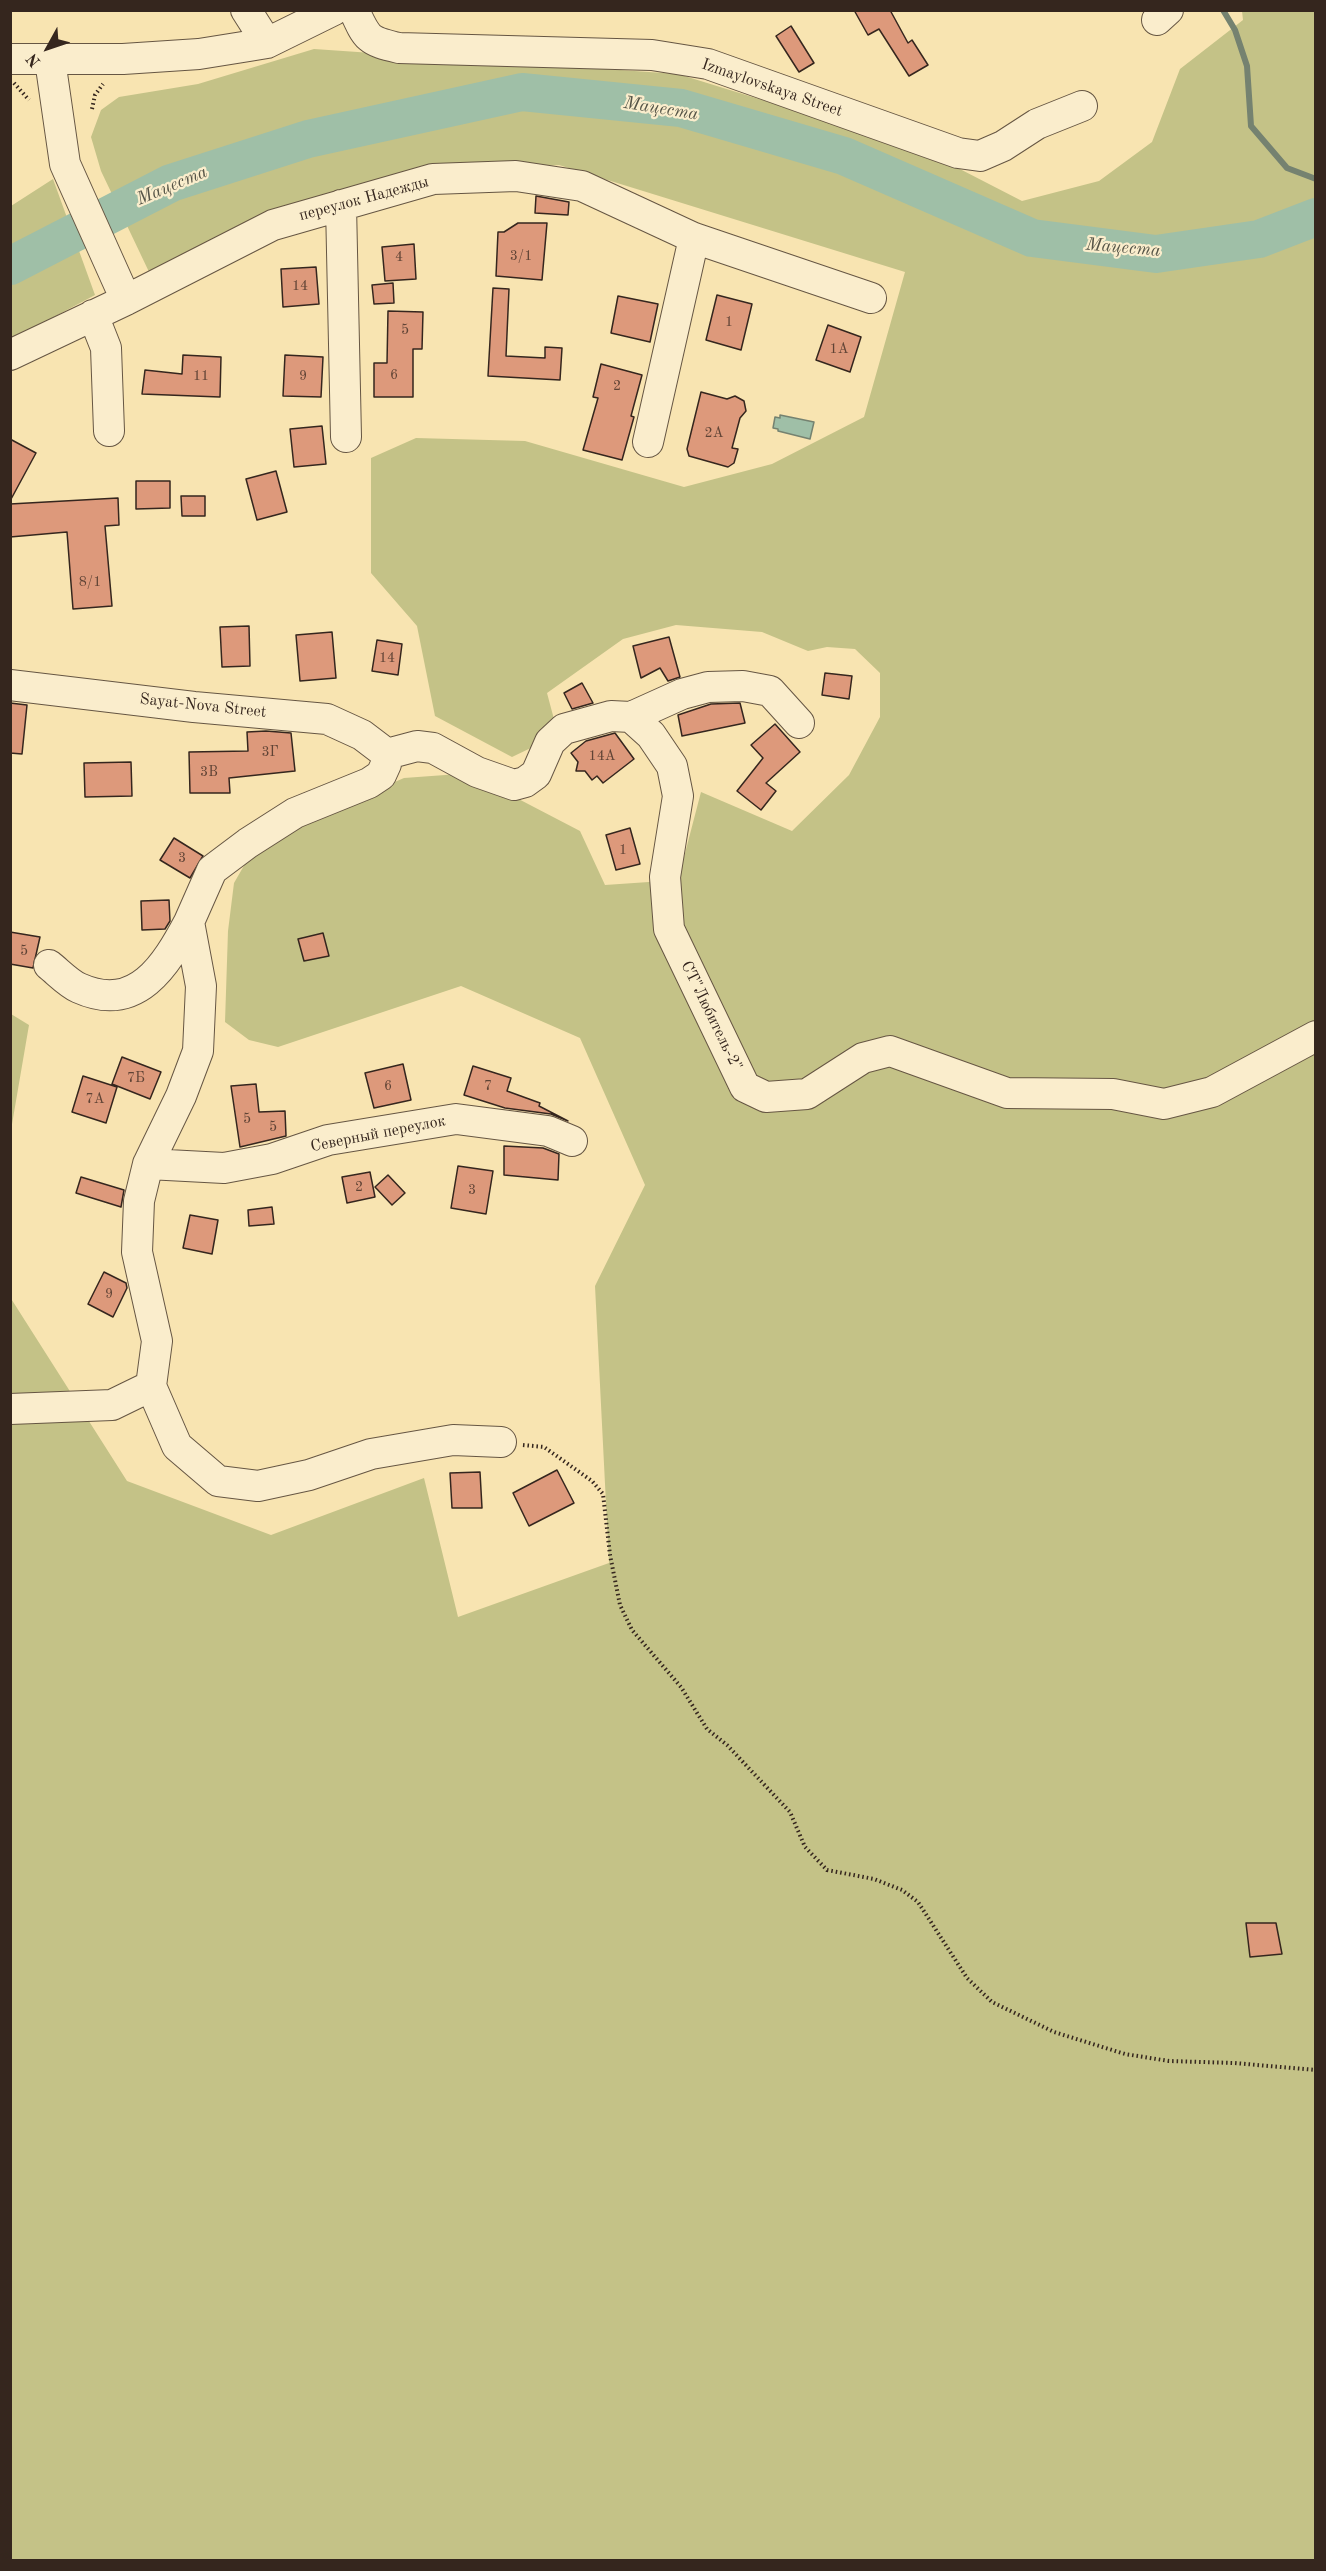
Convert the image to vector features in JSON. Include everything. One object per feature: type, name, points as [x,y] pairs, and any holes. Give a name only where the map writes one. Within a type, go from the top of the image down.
[{"type":"street","points":[[246,10],[267,43]]},
{"type":"street","points":[[10,59],[123,59],[199,54],[267,43],[334,10]]},
{"type":"street","name":"Izmaylovskaya Street","points":[[354,10],[364,31],[374,42],[399,48],[652,55],[708,64],[958,153],[980,156],[1003,146],[1037,124],[1082,106]]},
{"type":"street","points":[[50,60],[65,164],[126,300]]},
{"type":"street","name":"переулок Надежды","points":[[10,355],[126,300],[273,225],[433,179],[516,176],[582,186],[694,237],[871,298]]},
{"type":"street","points":[[341,205],[346,437]]},
{"type":"street","points":[[648,442],[694,237]]},
{"type":"street","points":[[93,315],[106,348],[109,431]]},
{"type":"street","name":"Sayat-Nova Street","points":[[10,685],[194,707],[327,719],[362,735],[387,754]]},
{"type":"street","points":[[49,965],[79,987],[99,992],[119,994],[141,987],[169,960],[212,870],[248,843],[295,813],[369,783],[381,775],[387,754],[417,746],[433,748],[477,772],[514,785],[525,782],[536,774],[550,742],[564,729],[610,716],[631,717],[682,694],[708,687],[743,686],[770,691],[799,723]]},
{"type":"street","name":"СТ\"Любитель-2\"","points":[[631,717],[651,735],[672,766],[678,796],[665,877],[669,929],[745,1087],[766,1097],[807,1094],[863,1058],[890,1052],[1007,1093],[1113,1094],[1164,1104],[1212,1092],[1316,1036]]},
{"type":"street","points":[[189,922],[201,986],[198,1052],[181,1096],[148,1164],[139,1201],[137,1252],[157,1341],[151,1386],[177,1446],[218,1481],[258,1486],[309,1475],[371,1454],[453,1440],[501,1442]]},
{"type":"street","name":"Северный переулок","points":[[148,1164],[224,1168],[272,1159],[328,1140],[456,1119],[548,1131],[572,1141]]},
{"type":"street","points":[[10,1408],[112,1405],[151,1386]]},
{"type":"path","points":[[10,81],[29,100]]},
{"type":"path","points":[[501,1442],[544,1447],[592,1481],[603,1494],[610,1555],[620,1605],[632,1630],[681,1687],[706,1729],[727,1745],[790,1812],[805,1846],[827,1870],[874,1879],[902,1890],[918,1902],[967,1978],[992,2002],[1054,2032],[1125,2054],[1169,2061],[1234,2062],[1316,2070]]},
{"type":"shaded area","points":[[1242,11],[1315,11],[1315,2560],[11,2560],[10,1297],[127,1481],[271,1535],[424,1478],[458,1617],[609,1563],[595,1286],[645,1185],[580,1038],[461,986],[278,1047],[249,1040],[225,1022],[228,931],[234,883],[253,850],[304,821],[404,778],[459,774],[507,793],[580,831],[605,885],[678,880],[701,792],[792,831],[849,775],[880,717],[880,673],[855,649],[827,647],[808,651],[762,632],[676,625],[623,639],[547,693],[555,723],[537,745],[512,757],[435,716],[417,626],[371,573],[371,458],[416,438],[525,441],[684,487],[772,464],[864,417],[905,272],[559,165],[418,173],[150,274],[101,171],[91,137],[101,110],[119,97],[198,84],[314,49],[678,74],[921,149],[1022,201],[1099,181],[1152,142],[1180,69],[1243,20]]},
{"type":"shaded area","points":[[53,179],[95,295],[11,340],[11,206]]},
{"type":"shaded area","points":[[780,415],[814,422],[810,439],[773,428],[775,417],[780,418]]},
{"type":"shaded area","points":[[11,1014],[29,1025],[11,1130]]},
{"type":"building","points":[[854,10],[890,10],[908,43],[912,40],[928,65],[909,76],[879,29],[868,35]]},
{"type":"building","points":[[791,26],[814,63],[799,72],[776,36]]},
{"type":"building","points":[[536,196],[569,202],[568,215],[535,213]]},
{"type":"building","points":[[518,223],[547,223],[542,280],[496,276],[498,232],[504,232]]},
{"type":"building","points":[[414,244],[416,279],[385,281],[382,247]]},
{"type":"building","points":[[316,267],[319,304],[283,307],[281,269]]},
{"type":"building","points":[[393,283],[394,303],[374,304],[372,285]]},
{"type":"building","points":[[493,288],[509,289],[506,356],[545,358],[545,347],[562,348],[560,380],[488,376]]},
{"type":"building","points":[[717,295],[752,304],[741,350],[706,340]]},
{"type":"building","points":[[618,296],[658,304],[650,342],[611,333]]},
{"type":"building","points":[[388,311],[423,312],[422,349],[413,349],[413,397],[374,397],[374,363],[387,363]]},
{"type":"building","points":[[828,325],[861,337],[850,372],[816,360]]},
{"type":"building","points":[[183,355],[221,357],[220,397],[142,394],[145,370],[182,374]]},
{"type":"building","points":[[285,355],[323,357],[321,397],[283,396]]},
{"type":"building","points":[[601,364],[642,375],[631,416],[634,417],[622,460],[583,450],[598,398],[593,397]]},
{"type":"building","points":[[701,392],[727,399],[735,396],[744,401],[746,411],[740,418],[732,448],[738,449],[734,463],[728,467],[689,456],[687,449]]},
{"type":"building","points":[[322,426],[326,464],[294,467],[290,429]]},
{"type":"building","points":[[10,439],[36,453],[10,501]]},
{"type":"building","points":[[276,471],[287,512],[257,520],[246,479]]},
{"type":"building","points":[[136,481],[170,481],[170,508],[136,509]]},
{"type":"building","points":[[181,496],[205,496],[205,516],[182,516]]},
{"type":"building","points":[[118,498],[119,525],[105,526],[112,606],[73,609],[67,532],[10,537],[10,504]]},
{"type":"building","points":[[249,626],[250,666],[222,667],[220,627]]},
{"type":"building","points":[[332,632],[336,678],[300,681],[296,635]]},
{"type":"building","points":[[669,637],[680,677],[668,681],[660,668],[641,678],[633,646]]},
{"type":"building","points":[[377,640],[402,644],[398,675],[372,671]]},
{"type":"building","points":[[825,673],[852,676],[849,699],[822,695]]},
{"type":"building","points":[[582,683],[593,703],[572,709],[564,693]]},
{"type":"building","points":[[10,703],[27,705],[22,754],[10,753]]},
{"type":"building","points":[[740,703],[745,723],[682,736],[678,715],[711,704]]},
{"type":"building","points":[[775,724],[800,752],[766,783],[776,791],[761,810],[737,791],[763,758],[751,745]]},
{"type":"building","points":[[247,732],[291,733],[295,771],[229,778],[230,793],[190,793],[189,752],[248,751]]},
{"type":"building","points":[[615,733],[634,759],[603,783],[597,776],[592,780],[585,771],[576,771],[578,762],[571,753],[586,741]]},
{"type":"building","points":[[131,762],[132,796],[85,797],[84,763]]},
{"type":"building","points":[[630,828],[640,864],[616,870],[606,835]]},
{"type":"building","points":[[174,838],[203,856],[190,878],[160,860]]},
{"type":"building","points":[[169,900],[170,921],[165,929],[142,930],[141,901]]},
{"type":"building","points":[[10,932],[40,937],[33,968],[10,964]]},
{"type":"building","points":[[323,933],[329,956],[304,961],[298,939]]},
{"type":"building","points":[[122,1057],[161,1072],[150,1099],[112,1084]]},
{"type":"building","points":[[403,1064],[411,1100],[374,1108],[365,1073]]},
{"type":"building","points":[[473,1066],[511,1078],[507,1091],[540,1103],[539,1106],[568,1121],[551,1114],[505,1108],[464,1095]]},
{"type":"building","points":[[83,1076],[117,1087],[106,1123],[72,1112]]},
{"type":"building","points":[[256,1084],[259,1112],[285,1111],[286,1136],[240,1147],[231,1086]]},
{"type":"building","points":[[504,1146],[543,1148],[559,1154],[558,1180],[504,1175]]},
{"type":"building","points":[[458,1166],[493,1171],[486,1214],[451,1208]]},
{"type":"building","points":[[370,1172],[375,1197],[347,1203],[342,1177]]},
{"type":"building","points":[[388,1175],[405,1193],[392,1205],[375,1187]]},
{"type":"building","points":[[81,1177],[124,1190],[121,1207],[76,1193]]},
{"type":"building","points":[[272,1207],[274,1224],[249,1226],[248,1210]]},
{"type":"building","points":[[190,1215],[218,1220],[212,1254],[183,1248]]},
{"type":"building","points":[[104,1272],[126,1283],[127,1288],[113,1317],[88,1304]]},
{"type":"building","points":[[557,1470],[574,1503],[529,1526],[513,1493]]},
{"type":"building","points":[[480,1472],[482,1508],[452,1508],[450,1473]]},
{"type":"building","points":[[1246,1923],[1276,1923],[1282,1954],[1250,1957]]},
{"type":"waterway","points":[[1223,10],[1235,30],[1247,66],[1251,126],[1287,168],[1316,179]]},
{"type":"waterway","name":"Мацеста","points":[[10,266],[171,183],[308,139],[522,92],[681,108],[844,156],[1032,238],[1156,254],[1259,239],[1316,217]]}]
